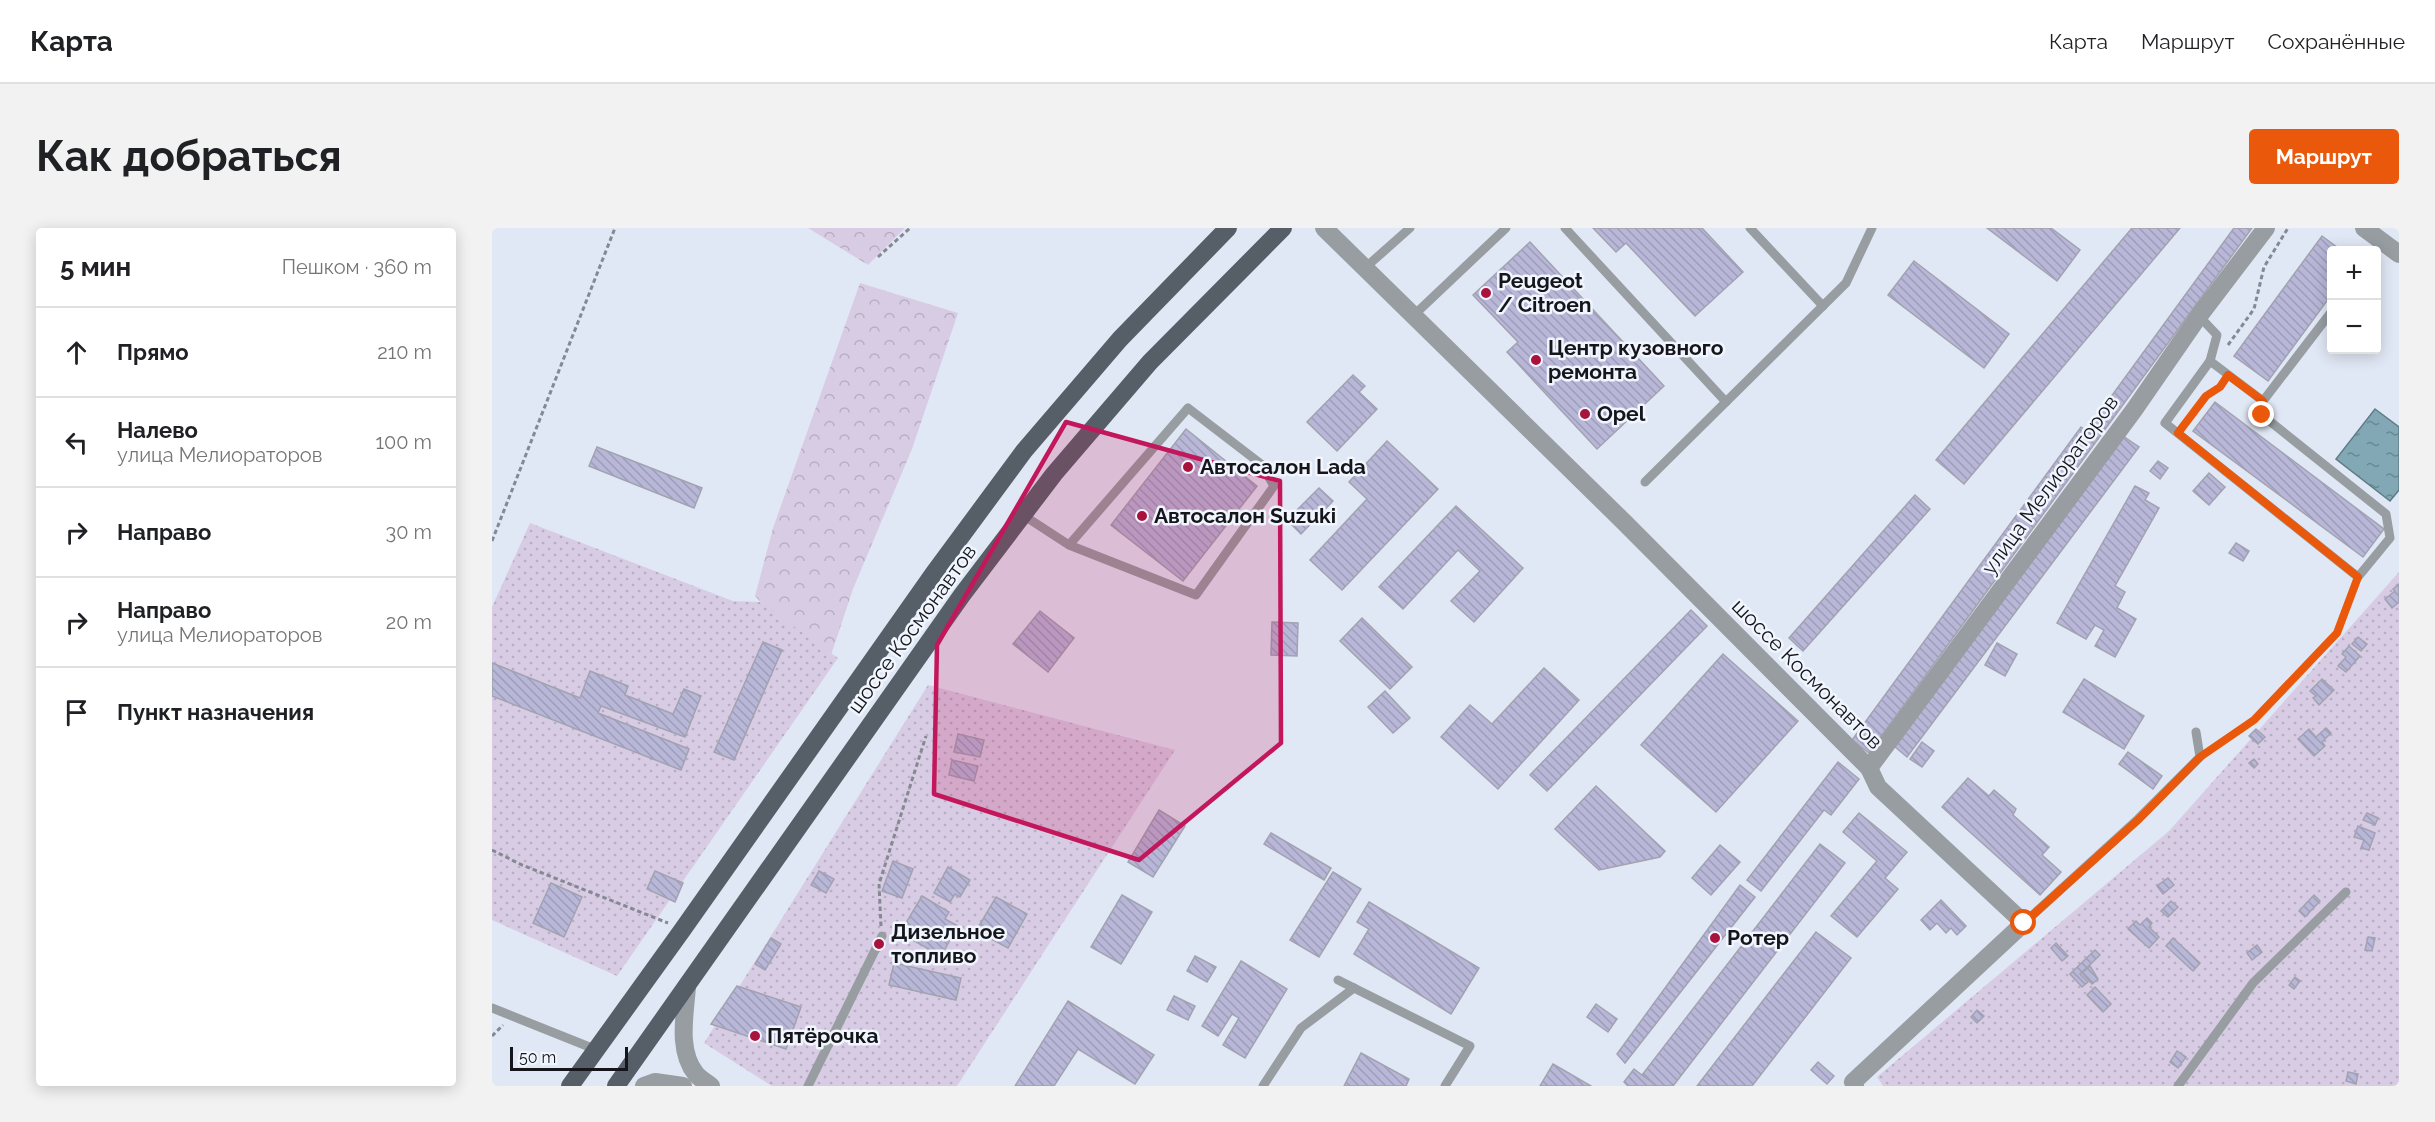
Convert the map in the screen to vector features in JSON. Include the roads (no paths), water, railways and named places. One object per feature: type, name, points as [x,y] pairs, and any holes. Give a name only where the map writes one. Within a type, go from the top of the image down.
[{"type":"main road","name":"шоссе Космонавтов","points":[[570,1086],[928,582],[1024,451],[1120,339],[1228,228]]},
{"type":"main road","name":"шоссе Космонавтов","points":[[616,1086],[962,595],[1054,474],[1150,362],[1283,228]]},
{"type":"street","name":"шоссе Космонавтов","points":[[1324,228],[1624,522],[1869,768],[1878,787],[2024,923]]},
{"type":"street","name":"улица Мелиораторов","points":[[1869,768],[2134,410],[2199,316],[2266,228]]},
{"type":"street","points":[[2364,228],[2379,246]]},
{"type":"street","points":[[2381,247],[2399,254]]},
{"type":"street","points":[[1855,1086],[1853,1082],[2024,923]]},
{"type":"street","points":[[687,987],[685,1046],[696,1074],[711,1086]]},
{"type":"street","points":[[644,1086],[655,1082],[683,1086]]},
{"type":"lane","points":[[1366,267],[1410,228]]},
{"type":"lane","points":[[1413,316],[1506,228]]},
{"type":"lane","points":[[1565,228],[1726,402]]},
{"type":"lane","points":[[1750,228],[1823,306]]},
{"type":"lane","points":[[1645,482],[1846,283],[1872,228]]},
{"type":"lane","points":[[2199,316],[2217,336],[2210,361],[2165,423],[2358,577],[2390,538],[2386,514],[2262,415],[2263,401],[2327,316]]},
{"type":"lane","points":[[2210,361],[2263,401]]},
{"type":"lane","points":[[1023,515],[1069,545],[1196,596],[1274,486],[1261,464],[1188,408],[1069,545]]},
{"type":"lane","points":[[2024,923],[2139,819],[2200,757],[2196,732]]},
{"type":"lane","points":[[2178,1086],[2253,983],[2346,892]]},
{"type":"lane","points":[[808,1086],[882,936]]},
{"type":"lane","points":[[1338,980],[1470,1046],[1445,1086]]},
{"type":"lane","points":[[1263,1086],[1301,1028],[1354,988]]},
{"type":"lane","points":[[492,1008],[597,1050]]},
{"type":"water","points":[[2375,409],[2399,427],[2399,490],[2390,501],[2336,459]]},
{"type":"place","name":"Peugeot / Citroen","points":[[1486,293]]},
{"type":"place","name":"Центр кузовного ремонта","points":[[1536,360]]},
{"type":"place","name":"Opel","points":[[1585,414]]},
{"type":"place","name":"Автосалон Lada","points":[[1188,467]]},
{"type":"place","name":"Автосалон Suzuki","points":[[1142,516]]},
{"type":"place","name":"Ротер","points":[[1715,938]]},
{"type":"place","name":"Дизельное топливо","points":[[879,944]]},
{"type":"place","name":"Пятёрочка","points":[[755,1036]]}]
